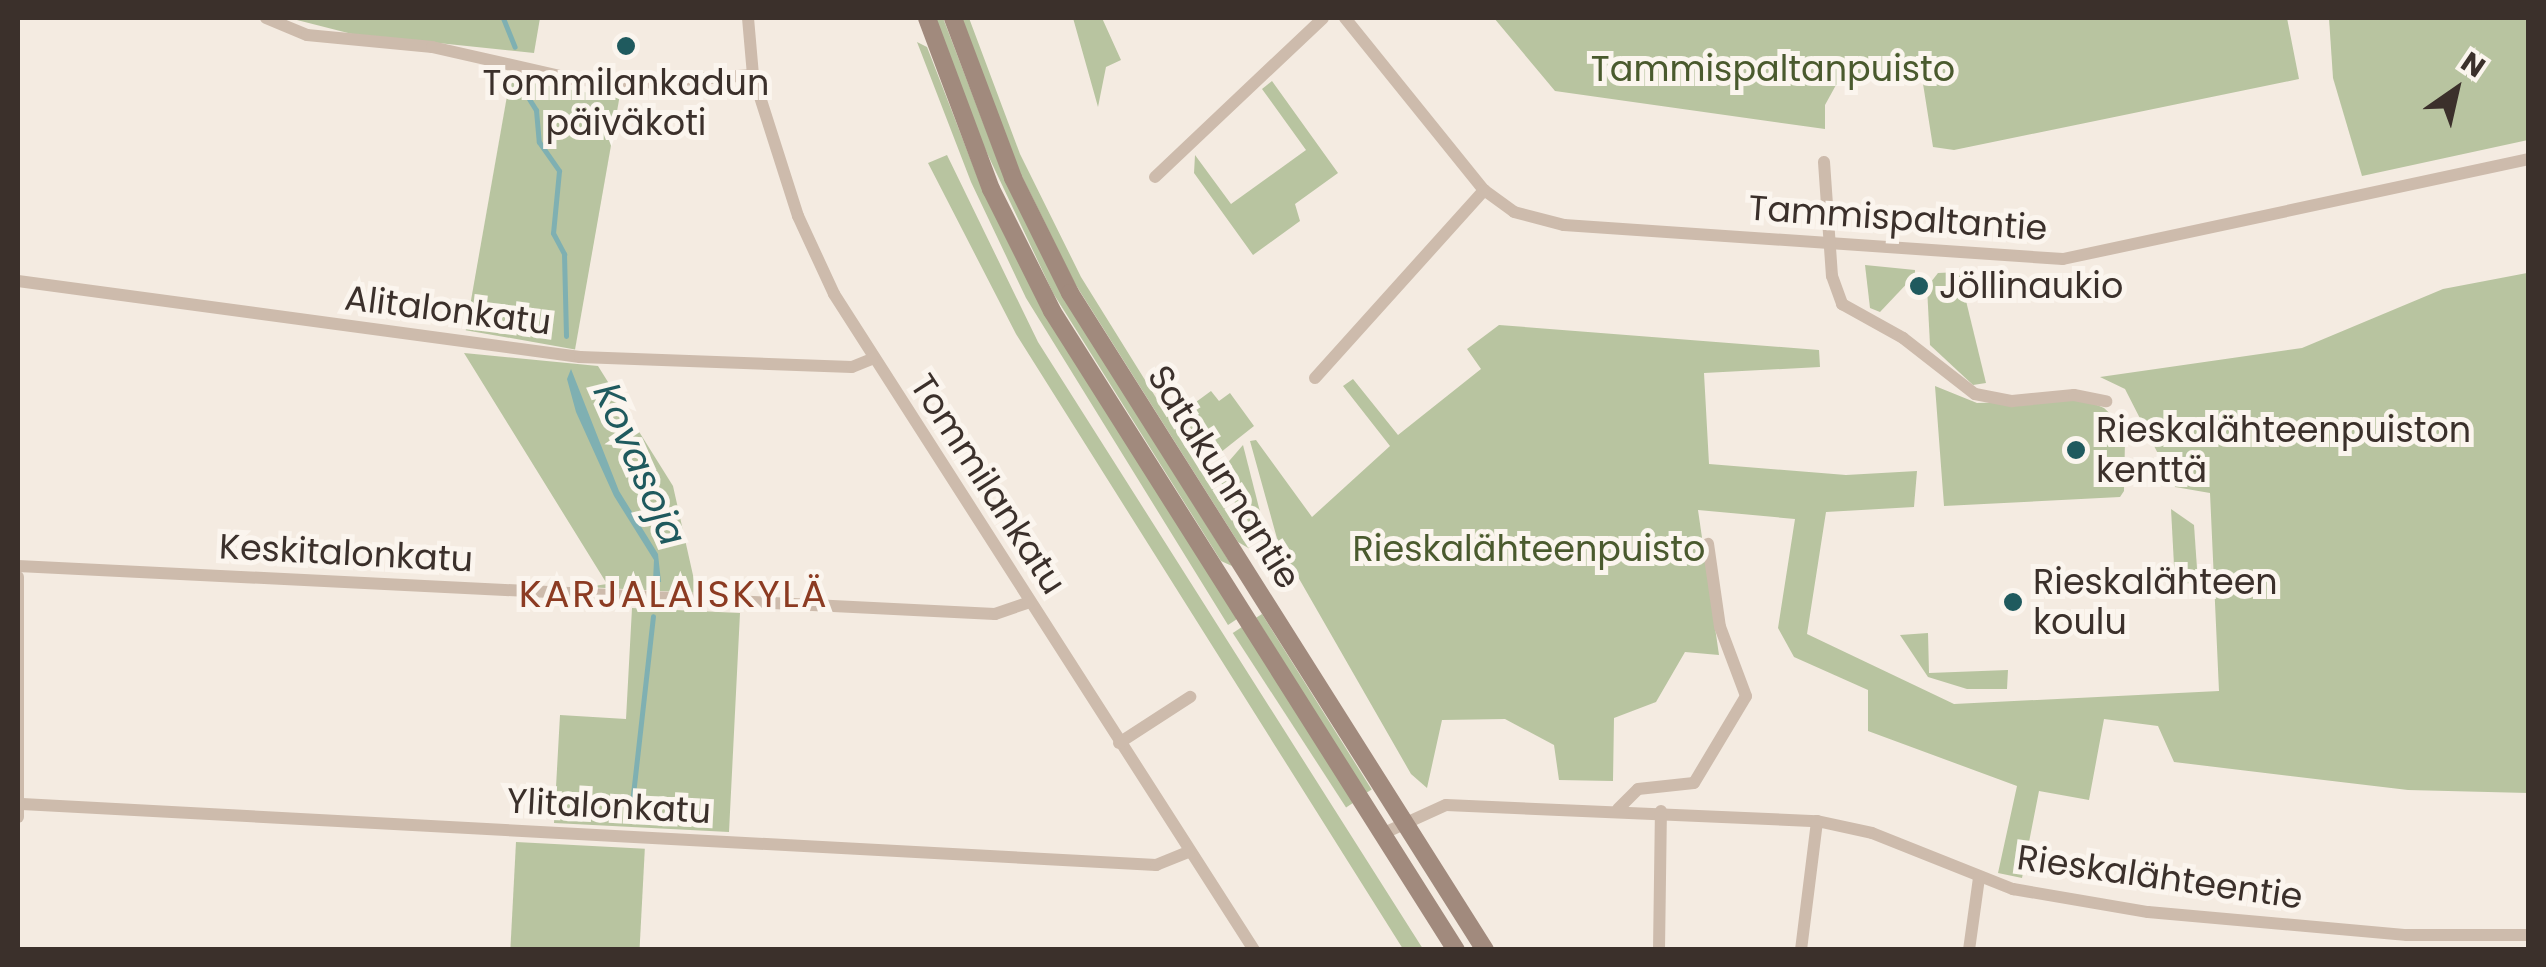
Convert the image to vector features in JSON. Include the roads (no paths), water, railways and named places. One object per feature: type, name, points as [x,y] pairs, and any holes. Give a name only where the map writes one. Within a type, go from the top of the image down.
[{"type":"main road","name":"Satakunnantie","points":[[928,18],[978,158],[1052,311],[1456,950]]},
{"type":"main road","name":"Satakunnantie","points":[[953,18],[1013,178],[1070,293],[1485,950]]},
{"type":"street","points":[[266,18],[307,35],[432,46],[573,79],[622,84],[753,75]]},
{"type":"street","name":"Tommilankatu","points":[[748,18],[753,75],[798,216],[872,360],[1254,950]]},
{"type":"street","points":[[1155,177],[1323,18]]},
{"type":"street","name":"Tammispaltantie","points":[[1344,18],[1484,190],[1514,212],[1544,222],[2026,260],[2101,255],[2528,159]]},
{"type":"street","points":[[1824,162],[1836,297],[1986,398],[2074,395],[2106,401]]},
{"type":"street","points":[[1315,378],[1484,190]]},
{"type":"street","name":"Alitalonkatu","points":[[18,281],[580,357],[852,368],[872,360]]},
{"type":"street","points":[[1618,809],[1638,789],[1694,783],[1746,696],[1720,627],[1708,544]]},
{"type":"street","name":"Keskitalonkatu","points":[[18,566],[995,614],[1029,602]]},
{"type":"street","points":[[18,577],[20,811]]},
{"type":"street","points":[[1119,744],[1190,697]]},
{"type":"street","name":"Rieskalähteentie","points":[[1382,834],[1404,821],[1446,806],[1618,809],[1816,821],[1872,833],[1979,878],[2222,921],[2407,935],[2528,935]]},
{"type":"street","name":"Ylitalonkatu","points":[[20,811],[1156,866],[1190,852]]},
{"type":"street","points":[[1659,950],[1661,811]]},
{"type":"street","points":[[1802,950],[1816,821]]},
{"type":"street","points":[[1969,950],[1979,878]]},
{"type":"water","points":[[571,369],[619,491],[658,554],[661,582],[653,582],[654,560],[614,496],[576,412],[567,379]]},
{"type":"waterway","name":"Kovasoja","points":[[503,18],[515,47]]},
{"type":"waterway","name":"Kovasoja","points":[[526,94],[536,110],[539,142],[559,171],[553,233],[564,254],[566,336]]},
{"type":"waterway","name":"Kovasoja","points":[[630,821],[653,616]]},
{"type":"place","name":"Tommilankadun päiväkoti","points":[[626,46]]},
{"type":"place","name":"Jöllinaukio","points":[[1919,286]]},
{"type":"place","name":"Rieskalähteenpuiston kenttä","points":[[2076,450]]},
{"type":"place","name":"Rieskalähteen koulu","points":[[2013,602]]},
{"type":"district","name":"KARJALAISKYLÄ","points":[[674,594]]},
{"type":"park label","name":"Tammispaltanpuisto","points":[[1773,69]]},
{"type":"park label","name":"Rieskalähteenpuisto","points":[[1529,549]]}]
